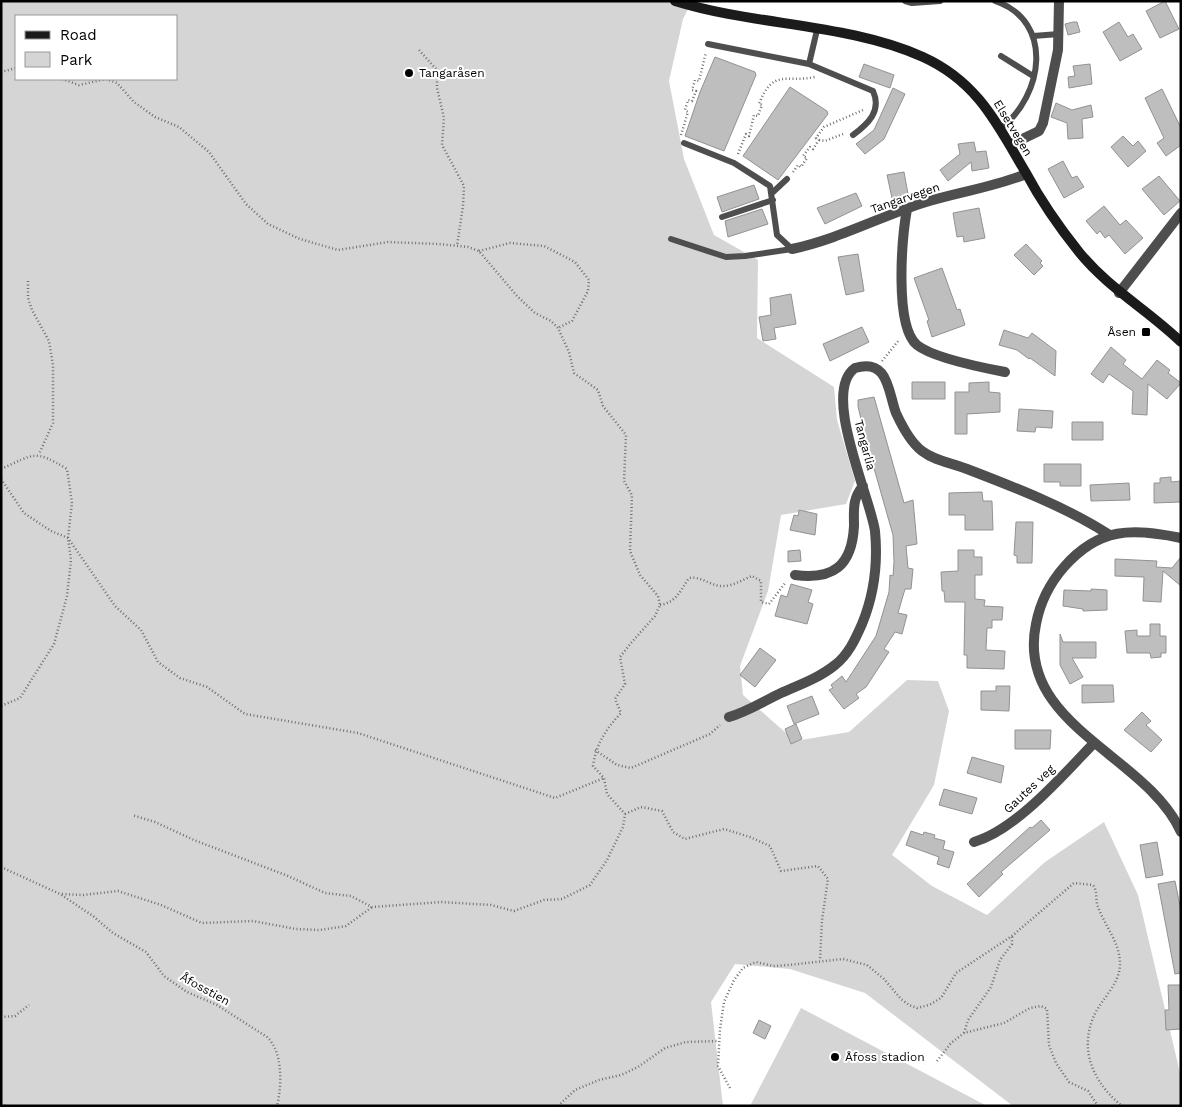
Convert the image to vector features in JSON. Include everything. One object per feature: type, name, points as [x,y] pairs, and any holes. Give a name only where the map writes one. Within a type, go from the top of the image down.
[{"type":"main road","name":"Elsetvegen","points":[[675,1],[720,12],[886,44],[936,64],[961,80],[975,94],[1000,128],[1026,174],[1066,237],[1092,267],[1119,293],[1181,342]]},
{"type":"street","points":[[1010,145],[1039,131],[1043,123],[1055,67],[1059,34],[1059,1]]},
{"type":"street","name":"Tangarvegen","points":[[792,249],[813,244],[907,209],[1026,174]]},
{"type":"street","points":[[907,209],[901,291],[908,327],[913,340],[922,348],[975,366],[1005,372]]},
{"type":"street","points":[[1119,293],[1181,213]]},
{"type":"street","name":"Tangarlia","points":[[729,717],[820,675],[836,665],[856,639],[871,596],[876,553],[871,512],[847,434],[844,417],[845,387],[847,378],[855,368],[863,366],[877,368]]},
{"type":"street","points":[[877,368],[886,380],[904,430],[920,450],[932,458],[965,468],[1019,491],[1108,534]]},
{"type":"street","points":[[795,575],[820,577],[830,574],[838,568],[850,549],[853,537],[854,500],[864,486]]},
{"type":"street","points":[[1181,538],[1150,533],[1108,534],[1087,544],[1070,560],[1052,583],[1037,618],[1033,643],[1036,668],[1046,689],[1070,721],[1152,790],[1181,832]]},
{"type":"street","name":"Gautes veg","points":[[974,842],[989,838],[1009,824],[1094,743]]},
{"type":"lane","points":[[906,1],[912,4],[940,1]]},
{"type":"lane","points":[[995,1],[1015,12],[1027,23],[1033,36],[1036,61],[1034,76],[1022,106],[1000,128]]},
{"type":"lane","points":[[808,64],[817,30]]},
{"type":"lane","points":[[1033,36],[1059,34]]},
{"type":"lane","points":[[710,44],[808,64],[869,88],[875,96],[876,106],[873,118],[853,135]]},
{"type":"lane","points":[[1001,56],[1034,76]]},
{"type":"lane","points":[[684,143],[734,163],[755,174],[770,186],[773,196],[777,235],[792,249]]},
{"type":"lane","points":[[722,216],[773,196],[789,177]]},
{"type":"lane","points":[[671,239],[726,257],[792,249]]},
{"type":"path","points":[[684,143],[681,135],[688,112],[685,110],[688,100],[692,102],[696,91],[692,90],[696,80],[699,81],[704,57],[710,44]]},
{"type":"path","points":[[419,50],[437,70],[437,88],[444,118],[442,145],[464,186],[457,246]]},
{"type":"path","points":[[1,72],[15,68]]},
{"type":"path","points":[[742,145],[746,134],[749,136],[754,115],[758,116],[761,98],[770,83],[784,77],[819,76],[825,70]]},
{"type":"path","points":[[65,80],[79,85],[102,80]]},
{"type":"path","points":[[109,80],[117,83],[134,102],[148,112],[179,127],[209,152],[246,204],[268,224],[300,239],[338,250],[388,242],[457,246],[478,251],[510,243],[544,246],[575,262],[589,280],[588,291],[572,321],[558,328]]},
{"type":"path","points":[[819,140],[816,138],[824,127],[876,106]]},
{"type":"path","points":[[819,140],[825,141],[848,133],[853,135]]},
{"type":"path","points":[[789,177],[798,165],[801,167],[807,158],[804,156],[810,147],[813,149],[819,140]]},
{"type":"path","points":[[132,815],[155,822],[194,840],[288,876],[325,893],[351,896],[372,907],[441,902],[491,905],[514,911],[544,900],[562,899],[590,885],[607,860],[624,827],[625,814],[607,794],[604,778],[593,766],[595,750],[609,726],[621,713],[615,699],[625,684],[620,657],[630,642],[655,616],[660,605],[658,596],[640,575],[630,551],[632,495],[624,481],[626,436],[603,406],[598,390],[574,372],[569,352],[558,328],[551,321],[535,313],[516,296],[478,251]]},
{"type":"path","points":[[28,280],[30,304],[49,341],[53,365],[53,424],[39,454]]},
{"type":"path","points":[[877,368],[908,327]]},
{"type":"path","points":[[1,469],[31,455],[39,454],[68,469],[72,503],[68,538],[71,560],[67,596],[54,644],[20,698],[1,706]]},
{"type":"path","points":[[1,479],[24,513],[51,531],[68,538],[115,606],[141,630],[158,662],[180,678],[207,687],[246,714],[358,733],[555,798],[604,778]]},
{"type":"path","points":[[660,605],[670,603],[676,598],[689,578],[698,576],[725,586],[752,576],[761,581],[761,602],[769,604],[783,585],[795,575]]},
{"type":"path","points":[[595,750],[617,765],[631,768],[710,734],[729,717]]},
{"type":"path","points":[[625,814],[642,807],[662,811],[672,832],[685,839],[724,829],[750,837],[770,846],[781,871],[818,866],[828,879],[822,920],[820,960]]},
{"type":"path","name":"Åfosstien","points":[[1,866],[60,894],[93,916],[112,933],[146,952],[164,976],[187,992],[217,1005],[274,1044],[278,1056],[280,1094],[277,1106]]},
{"type":"path","points":[[730,1088],[718,1066],[719,1041],[724,1002],[734,980],[743,968],[756,962],[774,966],[843,959],[867,965],[884,978],[901,999],[917,1008],[928,1006],[941,998],[956,972],[1012,936],[1074,884],[1093,885],[1096,890],[1097,905],[1118,948],[1120,964],[1117,978],[1093,1018],[1088,1044],[1090,1061],[1099,1083],[1122,1106]]},
{"type":"path","points":[[60,894],[84,895],[118,891],[202,923],[253,921],[296,929],[320,930],[346,926],[372,907]]},
{"type":"path","points":[[964,1034],[968,1020],[991,987],[1000,960],[1012,944],[1012,936]]},
{"type":"path","points":[[1,1017],[15,1016],[29,1005]]},
{"type":"path","points":[[937,1061],[952,1043],[964,1034],[1004,1023],[1030,1008],[1041,1006],[1046,1009],[1049,1045],[1056,1063],[1069,1082],[1088,1091],[1098,1106]]},
{"type":"path","points":[[558,1106],[575,1090],[629,1071],[665,1048],[686,1042],[719,1041]]},
{"type":"path","points":[[1,1104],[7,1106]]},
{"type":"green space","points":[[1,1],[692,1],[683,19],[669,81],[684,159],[714,235],[758,260],[757,338],[834,387],[837,420],[855,481],[846,504],[781,515],[768,591],[740,666],[743,695],[795,741],[849,732],[907,680],[938,681],[949,711],[934,785],[892,855],[932,886],[987,915],[1045,862],[1104,822],[1138,895],[1181,1077],[1181,1106],[1013,1106],[865,993],[790,969],[735,964],[711,1002],[723,1106],[1,1106]]},
{"type":"green space","name":"Åfoss stadion","points":[[801,1008],[987,1106],[750,1106]]},
{"type":"building","points":[[1165,1],[1179,29],[1160,38],[1146,11]]},
{"type":"building","points":[[1077,22],[1080,32],[1068,35],[1065,24]]},
{"type":"building","points":[[1119,22],[1128,37],[1133,34],[1142,49],[1120,61],[1103,32]]},
{"type":"building","points":[[715,57],[755,72],[756,75],[724,151],[685,136],[700,92]]},
{"type":"building","points":[[864,64],[894,75],[890,88],[859,77]]},
{"type":"building","points":[[1090,64],[1092,84],[1069,88],[1068,77],[1075,76],[1073,66]]},
{"type":"building","points":[[790,87],[827,111],[828,114],[778,180],[743,156]]},
{"type":"building","points":[[893,88],[905,94],[884,139],[865,154],[856,144],[874,130]]},
{"type":"building","points":[[1162,89],[1181,128],[1181,145],[1166,156],[1157,143],[1164,138],[1145,98]]},
{"type":"building","points":[[1056,103],[1072,110],[1091,105],[1093,117],[1082,119],[1083,138],[1068,139],[1067,123],[1051,117]]},
{"type":"building","points":[[1123,136],[1133,146],[1138,141],[1146,151],[1128,167],[1111,147]]},
{"type":"building","points":[[974,142],[976,152],[986,151],[989,168],[972,171],[971,162],[948,181],[940,170],[960,154],[958,144]]},
{"type":"building","points":[[1063,161],[1072,178],[1077,176],[1084,187],[1064,198],[1048,169]]},
{"type":"building","points":[[904,172],[908,194],[892,198],[887,175]]},
{"type":"building","points":[[1159,176],[1180,201],[1164,215],[1142,189]]},
{"type":"building","points":[[754,185],[759,199],[722,212],[717,197]]},
{"type":"building","points":[[856,193],[862,206],[825,224],[817,208]]},
{"type":"building","points":[[1104,206],[1120,225],[1126,220],[1143,238],[1125,254],[1109,235],[1105,238],[1100,231],[1097,234],[1086,221]]},
{"type":"building","points":[[979,208],[985,238],[964,242],[963,236],[957,237],[953,213]]},
{"type":"building","points":[[762,209],[768,224],[728,237],[725,221]]},
{"type":"building","points":[[1026,244],[1042,261],[1040,263],[1043,266],[1034,275],[1014,255]]},
{"type":"building","points":[[858,254],[864,291],[846,295],[838,257]]},
{"type":"building","points":[[942,268],[957,310],[960,309],[965,325],[932,337],[927,321],[929,320],[914,278]]},
{"type":"building","points":[[791,294],[796,324],[774,328],[776,339],[763,341],[759,317],[771,315],[770,298]]},
{"type":"building","points":[[862,327],[869,342],[830,361],[823,344]]},
{"type":"building","points":[[1004,330],[1028,338],[1032,333],[1056,351],[1055,376],[1017,350],[999,345]]},
{"type":"building","points":[[1111,347],[1126,360],[1123,364],[1142,379],[1157,360],[1170,370],[1168,373],[1181,383],[1167,399],[1148,384],[1147,415],[1132,414],[1133,391],[1109,374],[1103,383],[1091,374]]},
{"type":"building","points":[[912,382],[945,382],[945,399],[912,399]]},
{"type":"building","points":[[989,382],[989,392],[1000,393],[1000,412],[967,414],[967,434],[955,434],[955,392],[969,392],[969,383]]},
{"type":"building","points":[[874,397],[904,503],[913,500],[917,544],[906,546],[908,568],[913,569],[911,589],[905,589],[898,613],[907,615],[902,634],[895,632],[884,649],[889,652],[866,687],[856,694],[859,698],[844,709],[829,690],[833,688],[831,685],[842,676],[846,682],[876,636],[889,592],[890,575],[893,576],[893,535],[858,406],[858,400]]},
{"type":"building","points":[[1019,409],[1053,411],[1052,428],[1036,427],[1035,432],[1017,431]]},
{"type":"building","points":[[1072,422],[1103,422],[1103,440],[1072,440]]},
{"type":"building","points":[[1044,464],[1081,464],[1081,486],[1060,486],[1060,482],[1044,482]]},
{"type":"building","points":[[1171,477],[1171,482],[1181,481],[1181,502],[1154,503],[1154,483],[1160,483],[1160,478]]},
{"type":"building","points":[[1129,483],[1130,500],[1091,501],[1090,485]]},
{"type":"building","points":[[982,492],[983,501],[992,501],[993,530],[965,530],[965,515],[949,515],[949,493]]},
{"type":"building","points":[[799,510],[817,514],[815,535],[790,530],[794,515],[798,516]]},
{"type":"building","points":[[1016,522],[1033,522],[1032,563],[1017,563],[1017,556],[1014,555]]},
{"type":"building","points":[[800,550],[801,561],[788,562],[788,551]]},
{"type":"building","points":[[958,550],[974,550],[974,557],[982,557],[982,575],[975,575],[975,599],[985,600],[984,606],[1003,607],[1002,620],[992,620],[992,628],[987,628],[986,650],[1005,651],[1004,669],[967,668],[967,655],[964,655],[965,602],[945,602],[944,591],[942,591],[941,572],[958,571]]},
{"type":"building","points":[[1181,557],[1181,586],[1163,571],[1161,602],[1143,601],[1144,577],[1115,576],[1115,559],[1157,561],[1156,567],[1172,568]]},
{"type":"building","points":[[791,584],[812,590],[808,602],[813,604],[807,624],[775,616],[781,595],[787,597]]},
{"type":"building","points":[[1091,589],[1107,590],[1107,610],[1083,611],[1083,609],[1063,606],[1064,590],[1091,591]]},
{"type":"building","points":[[1150,624],[1160,624],[1160,636],[1166,636],[1166,653],[1161,653],[1161,657],[1151,658],[1150,653],[1127,653],[1125,631],[1137,630],[1137,636],[1150,636]]},
{"type":"building","points":[[1060,634],[1063,642],[1096,642],[1096,658],[1072,658],[1083,677],[1070,684],[1060,665]]},
{"type":"building","points":[[760,648],[776,660],[755,687],[740,675]]},
{"type":"building","points":[[1082,685],[1113,685],[1114,702],[1082,703]]},
{"type":"building","points":[[996,686],[1010,686],[1009,711],[981,710],[981,691],[996,691]]},
{"type":"building","points":[[812,696],[819,714],[794,724],[787,706]]},
{"type":"building","points":[[1142,712],[1151,721],[1146,725],[1162,740],[1151,752],[1124,730]]},
{"type":"building","points":[[796,724],[802,739],[791,744],[785,729]]},
{"type":"building","points":[[1015,730],[1051,730],[1050,749],[1015,749]]},
{"type":"building","points":[[972,757],[1004,766],[1001,783],[967,773]]},
{"type":"building","points":[[944,789],[977,798],[972,814],[939,805]]},
{"type":"building","points":[[1041,820],[1050,830],[1001,872],[1003,874],[979,897],[967,884],[1030,827],[1032,828]]},
{"type":"building","points":[[911,831],[923,835],[924,832],[935,835],[934,838],[945,841],[943,849],[954,852],[949,868],[937,864],[939,857],[906,845]]},
{"type":"building","points":[[1157,842],[1163,875],[1146,878],[1140,845]]},
{"type":"building","points":[[1175,881],[1181,911],[1181,973],[1175,974],[1158,884]]},
{"type":"building","points":[[1168,985],[1181,985],[1181,1029],[1166,1030],[1165,1010],[1169,1010]]},
{"type":"building","points":[[759,1020],[771,1026],[765,1039],[753,1033]]},
{"type":"place","name":"Tangaråsen","points":[[409,73]]},
{"type":"place","name":"Åsen","points":[[1146,332]]},
{"type":"place","name":"Åfoss stadion","points":[[835,1057]]}]
